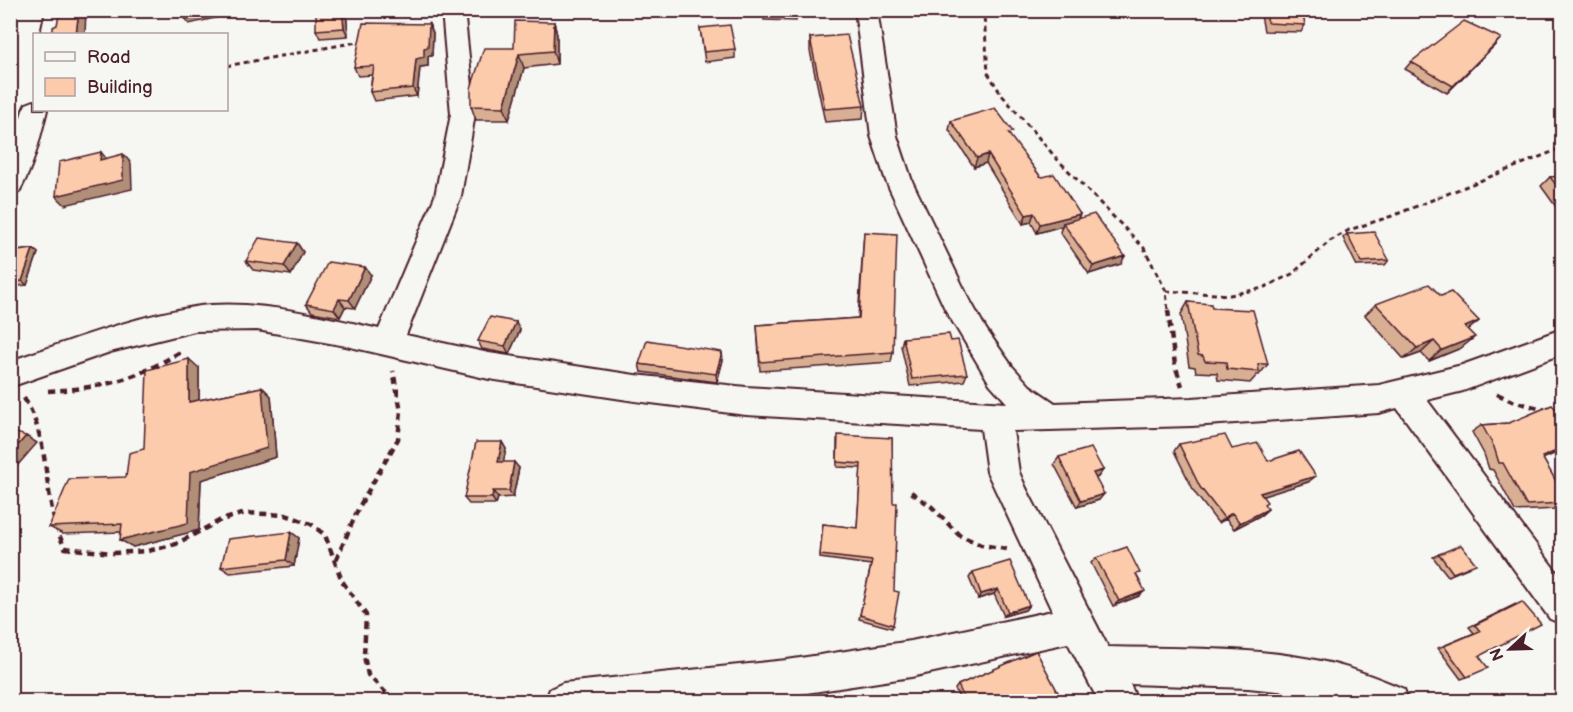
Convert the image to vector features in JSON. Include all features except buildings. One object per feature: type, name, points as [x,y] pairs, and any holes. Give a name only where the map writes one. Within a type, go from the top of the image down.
[{"type":"street","points":[[52,33],[57,10]]},
{"type":"street","points":[[387,344],[448,196],[463,114],[453,10]]},
{"type":"street","points":[[866,10],[884,136],[899,181],[955,301],[976,338],[1001,375],[1019,394],[1050,417]]},
{"type":"street","points":[[10,185],[22,158],[35,111]]},
{"type":"street","points":[[15,385],[110,340],[195,319],[257,318],[346,334],[489,366],[746,401],[933,411],[995,417],[1050,417],[1192,412],[1346,402],[1404,393],[1463,378],[1563,341]]},
{"type":"street","points":[[1404,393],[1563,607]]},
{"type":"street","points":[[995,417],[1004,472],[1098,665],[1120,702]]},
{"type":"street","points":[[563,702],[597,696],[787,678],[910,659],[1077,623]]},
{"type":"street","points":[[1098,665],[1239,670],[1328,678],[1366,690],[1391,702]]},
{"type":"path","points":[[986,10],[984,15],[988,73],[1001,94],[1057,159],[1144,248],[1166,291],[1174,365],[1192,412]]},
{"type":"path","points":[[228,66],[373,39]]},
{"type":"path","points":[[1166,291],[1230,296],[1263,288],[1292,274],[1329,241],[1349,230],[1392,216],[1563,148]]},
{"type":"path","points":[[335,560],[359,507],[398,439],[401,411],[387,344]]},
{"type":"path","points":[[46,391],[92,389],[118,383],[136,377],[187,348]]},
{"type":"path","points":[[1463,378],[1512,401],[1552,412]]},
{"type":"path","points":[[15,385],[26,399],[44,443],[50,513],[55,533],[65,548],[130,555],[162,549],[189,539],[232,516],[247,513],[279,514],[306,521],[323,533],[343,584],[366,615],[363,665],[369,676],[382,690],[400,702]]},
{"type":"path","points":[[911,492],[932,507],[959,535],[981,545],[1043,555]]}]
